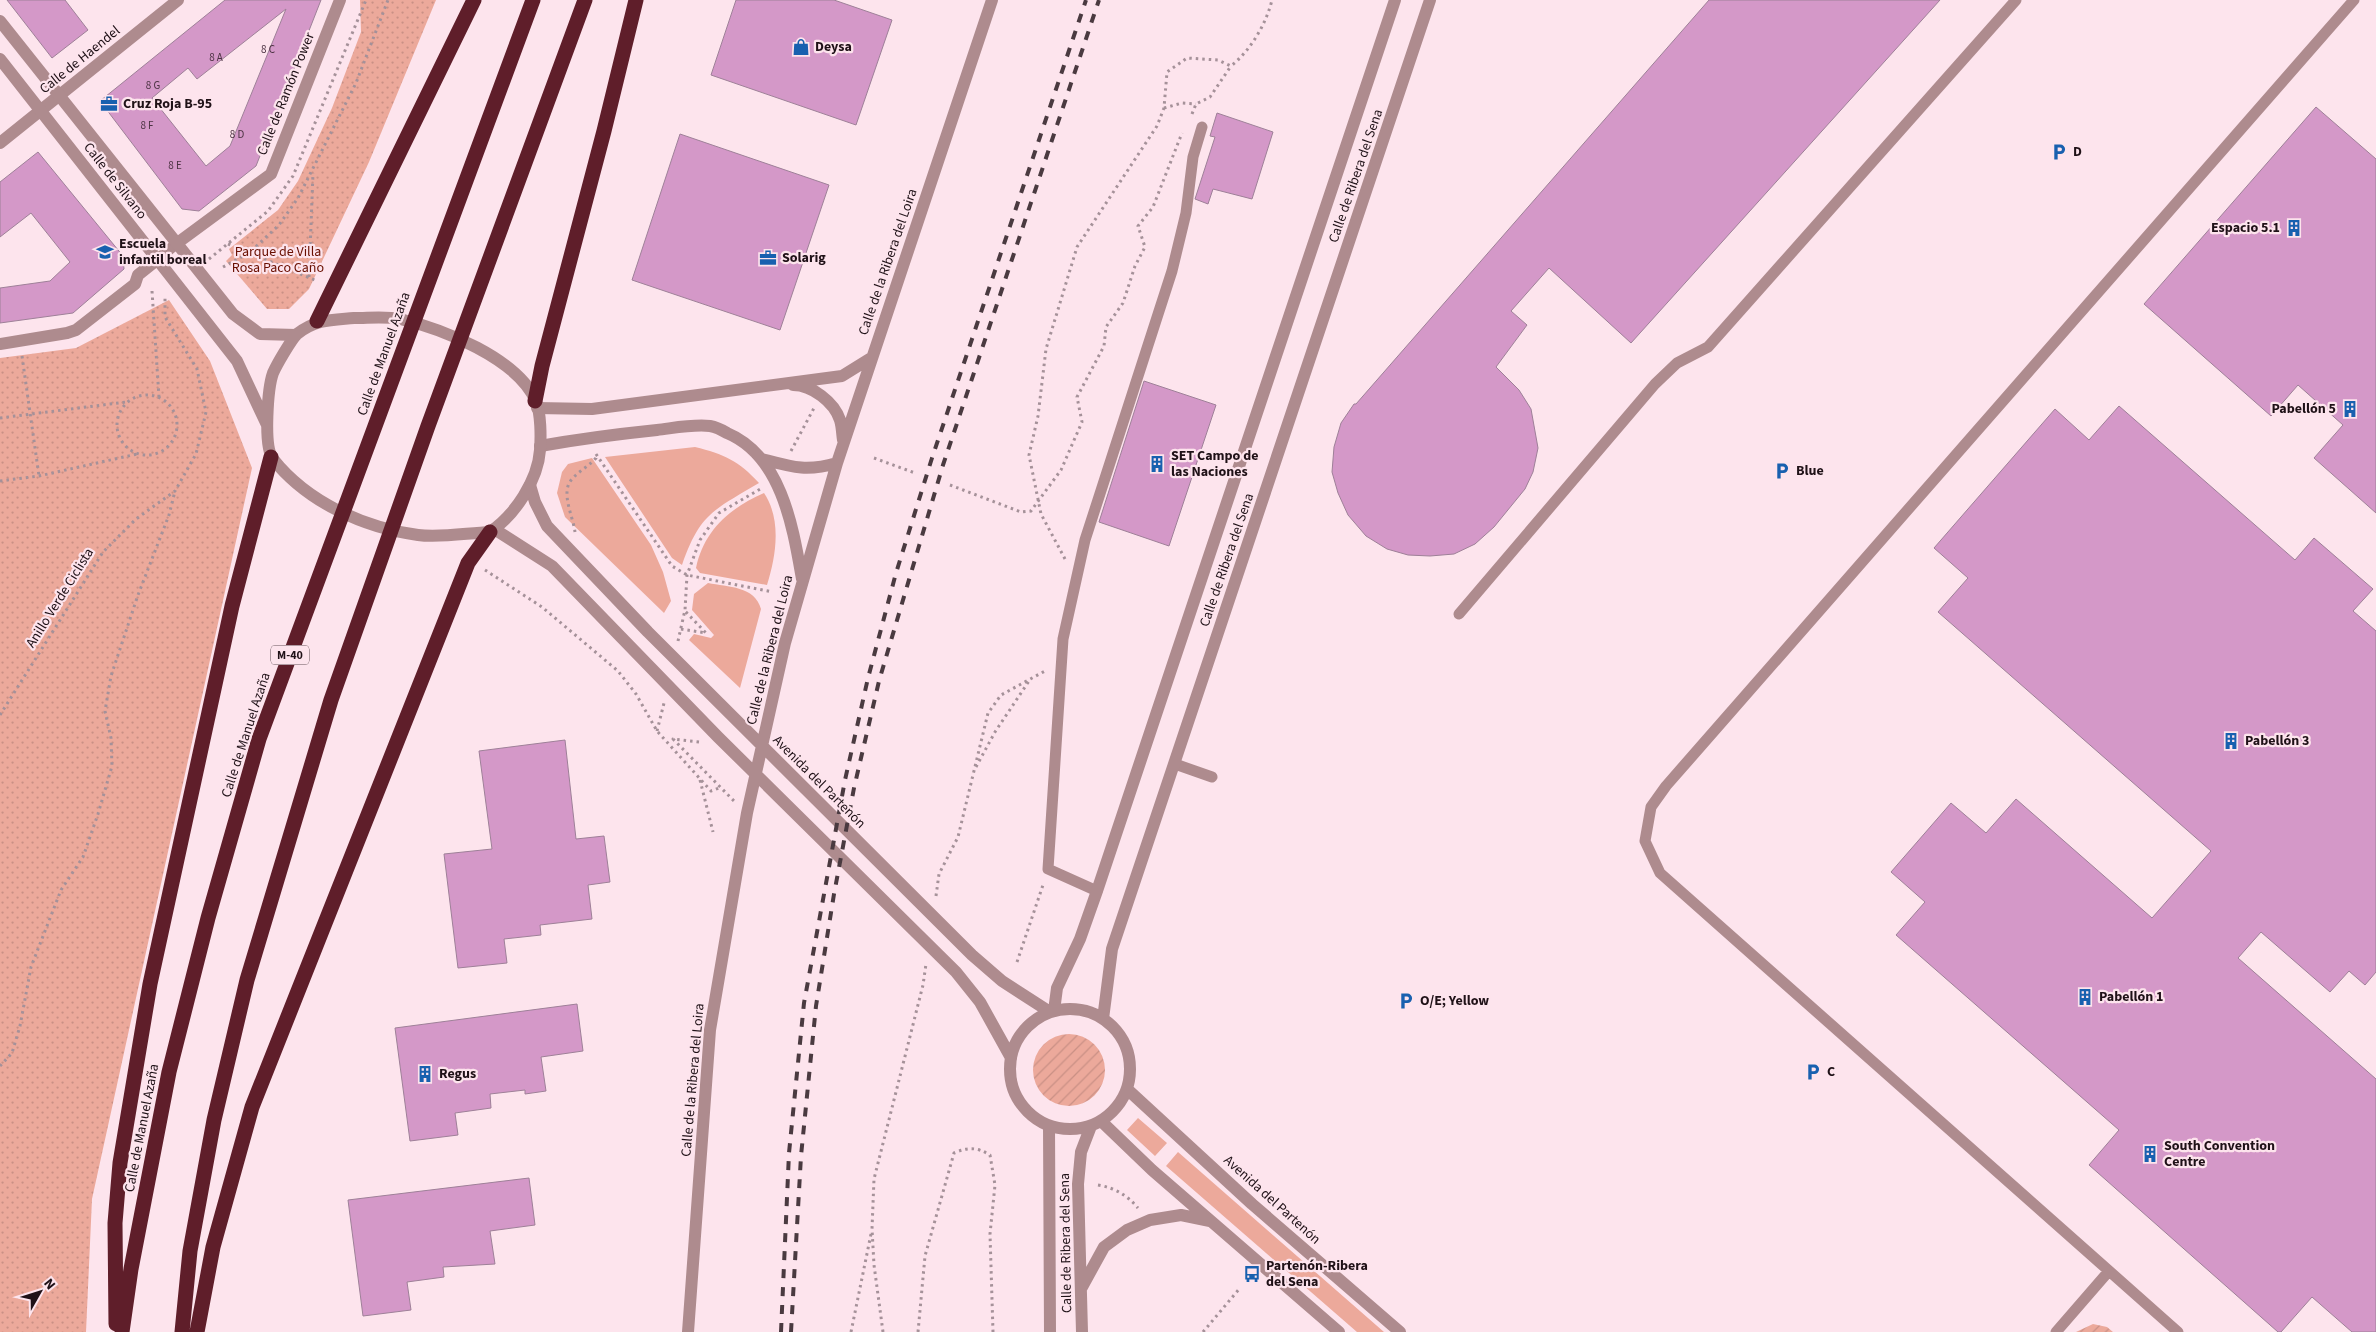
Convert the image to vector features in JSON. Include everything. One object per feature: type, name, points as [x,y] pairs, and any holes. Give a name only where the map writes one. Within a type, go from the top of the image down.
[{"type":"highway","points":[[317,321],[474,0]]},
{"type":"highway","name":"Calle de Manuel Azaña","points":[[122,1332],[131,1269],[169,1072],[208,918],[259,739],[532,0]]},
{"type":"highway","points":[[182,1332],[190,1251],[214,1120],[247,980],[258,943],[332,700],[428,426],[585,0]]},
{"type":"highway","points":[[536,404],[542,366],[636,0]]},
{"type":"highway","points":[[116,1332],[116,1223],[120,1163],[150,984],[232,606],[271,457]]},
{"type":"highway","points":[[197,1332],[213,1247],[252,1107],[468,563],[492,530]]},
{"type":"street","name":"Calle de Haendel","points":[[0,142],[178,0]]},
{"type":"street","name":"Calle de Ramón Power","points":[[176,244],[271,174],[340,0]]},
{"type":"street","name":"Calle de la Ribera del Loira","points":[[688,1332],[710,1030],[747,813],[785,642],[837,463],[992,0]]},
{"type":"street","name":"Calle de Ribera del Sena","points":[[1052,1012],[1057,988],[1080,939],[1097,891],[1395,0]]},
{"type":"street","name":"Calle de Ribera del Sena","points":[[1103,1019],[1112,949],[1430,0]]},
{"type":"street","name":"Calle de Silvano","points":[[0,21],[233,314],[260,334],[296,335]]},
{"type":"street","name":"Calle de Silvano","points":[[0,59],[237,361],[266,425]]},
{"type":"street","points":[[0,344],[76,330],[135,284],[138,275],[158,260]]},
{"type":"street","points":[[492,530],[514,508],[530,485],[539,463],[540,446],[536,404],[518,377],[491,355],[447,334],[399,319],[354,318],[317,321],[296,335],[273,374],[266,425],[271,457],[299,486],[334,509],[372,524],[418,535],[492,530],[552,566],[718,737],[956,972],[980,1002],[1010,1056]]},
{"type":"street","points":[[536,404],[592,408],[842,376],[871,358]]},
{"type":"street","points":[[779,384],[800,385],[818,393],[831,404],[840,419],[844,445]]},
{"type":"street","points":[[540,446],[595,436],[711,426],[742,441],[762,459],[780,493],[790,519],[802,581]]},
{"type":"street","points":[[762,459],[802,468],[818,468],[837,463]]},
{"type":"street","name":"Avenida del Partenón","points":[[530,485],[535,502],[547,526],[648,632],[972,955],[1002,981],[1052,1012]]},
{"type":"street","points":[[1080,1010],[1103,1019],[1117,1032],[1127,1050],[1130,1069],[1127,1088],[1117,1107],[1096,1124],[1070,1130],[1049,1126],[1033,1117],[1020,1103],[1012,1087],[1009,1069],[1010,1056],[1020,1034],[1033,1021],[1052,1012],[1080,1010]]},
{"type":"street","name":"Avenida del Partenón","points":[[1127,1088],[1252,1204],[1400,1332]]},
{"type":"street","points":[[1096,1124],[1339,1332]]},
{"type":"street","name":"Calle de Ribera del Sena","points":[[1082,1332],[1078,1184],[1081,1152],[1096,1124]]},
{"type":"street","name":"Calle de Ribera del Sena","points":[[1049,1126],[1050,1332]]},
{"type":"street","points":[[1082,1287],[1104,1247],[1127,1230],[1150,1220],[1181,1215],[1211,1221]]},
{"type":"lane","points":[[1459,614],[1655,384],[1677,363],[1708,347],[2016,0]]},
{"type":"lane","points":[[2174,1331],[1660,873],[1645,841],[1651,808],[1666,786],[2354,0]]},
{"type":"lane","points":[[1097,891],[1048,869],[1063,639],[1085,540],[1172,271],[1186,213],[1193,156],[1202,127]]},
{"type":"lane","points":[[158,260],[176,244]]},
{"type":"lane","points":[[1175,764],[1212,777]]},
{"type":"lane","points":[[2056,1332],[2109,1272]]},
{"type":"path","points":[[223,267],[250,253],[279,225],[298,198],[314,172],[356,83],[388,0]]},
{"type":"path","points":[[1164,108],[1182,102],[1196,104],[1210,97],[1231,66],[1245,54],[1269,13],[1272,0]]},
{"type":"path","points":[[1078,575],[1058,548],[1038,502],[1029,455],[1038,416],[1046,349],[1077,247],[1157,126],[1164,108],[1167,72],[1187,58],[1218,60],[1231,66]]},
{"type":"path","points":[[1188,121],[1196,104]]},
{"type":"path","points":[[950,485],[1021,512],[1031,511],[1061,470],[1082,422],[1078,397],[1104,346],[1106,326],[1124,303],[1135,266],[1145,247],[1138,226],[1153,207],[1185,128]]},
{"type":"path","points":[[309,277],[314,172]]},
{"type":"path","points":[[228,244],[317,281]]},
{"type":"path","points":[[152,291],[159,397]]},
{"type":"path","name":"Anillo Verde Ciclista","points":[[0,715],[103,552],[136,519],[175,491],[196,454],[206,412],[197,369],[165,317],[165,294]]},
{"type":"path","points":[[22,355],[39,476]]},
{"type":"path","points":[[0,418],[127,401],[143,394],[159,397],[174,411],[176,430],[170,444],[158,453],[138,454],[39,476],[0,481]]},
{"type":"path","points":[[127,401],[117,417],[118,435],[123,443],[138,454]]},
{"type":"path","points":[[788,456],[818,401]]},
{"type":"path","points":[[575,535],[566,494],[567,486],[572,479],[596,458],[596,454],[672,566],[687,575],[772,592]]},
{"type":"path","points":[[874,458],[916,473]]},
{"type":"path","points":[[687,575],[700,540],[719,513],[766,485]]},
{"type":"path","points":[[0,1066],[12,1053],[20,1026],[31,967],[61,890],[83,857],[98,814],[112,766],[111,738],[105,711],[111,676],[138,595],[170,515],[175,491]]},
{"type":"path","points":[[485,570],[542,607],[618,671],[636,694],[656,731],[711,791],[719,788],[673,739],[699,742]]},
{"type":"path","points":[[679,628],[706,633],[685,610]]},
{"type":"path","points":[[935,902],[939,874],[958,837],[988,712],[1001,695],[1041,675],[1062,656]]},
{"type":"path","points":[[974,771],[995,732],[1029,680]]},
{"type":"path","points":[[700,780],[713,832]]},
{"type":"path","points":[[1017,962],[1027,926],[1048,869]]},
{"type":"path","points":[[883,1332],[874,1266],[872,1229],[874,1179],[923,985],[927,958]]},
{"type":"path","points":[[918,1332],[924,1256],[954,1153],[966,1148],[980,1149],[990,1154],[995,1185],[990,1234],[993,1332]]},
{"type":"path","points":[[1098,1185],[1110,1187],[1128,1197],[1140,1210]]},
{"type":"path","points":[[851,1332],[872,1229]]},
{"type":"path","points":[[1203,1332],[1240,1288]]},
{"type":"green space","name":"Parque de Villa Rosa Paco Caño","points":[[360,0],[436,0],[369,162],[309,289],[289,309],[267,309],[226,261],[232,255],[229,249],[278,210],[298,181],[332,108],[361,32]]},
{"type":"green space","points":[[169,300],[210,361],[252,468],[92,1199],[86,1332],[0,1332],[0,358],[76,348]]},
{"type":"green space","points":[[695,447],[730,459],[745,469],[759,483],[720,507],[702,523],[695,534],[682,565],[672,558],[605,457]]},
{"type":"green space","points":[[592,458],[651,545],[663,572],[671,601],[664,613],[565,517],[557,493],[562,472],[568,464]]},
{"type":"green space","points":[[764,493],[773,515],[776,538],[773,562],[767,585],[700,573],[696,568],[700,554],[705,542],[720,522],[740,506]]},
{"type":"green space","points":[[708,583],[747,592],[758,601],[761,609],[740,688],[689,640],[694,634],[711,638],[714,635],[692,610],[694,594]]},
{"type":"green space","points":[[1076,1034],[1095,1044],[1103,1056],[1105,1070],[1103,1084],[1095,1096],[1083,1104],[1062,1106],[1043,1096],[1035,1084],[1033,1063],[1043,1044],[1055,1036]]},
{"type":"green space","points":[[1138,1118],[1167,1143],[1155,1156],[1127,1130]]},
{"type":"green space","points":[[1178,1152],[1384,1332],[1357,1332],[1166,1166]]},
{"type":"green space","points":[[2093,1324],[2107,1327],[2113,1332],[2076,1332]]},
{"type":"building","points":[[7,0],[65,0],[88,30],[52,58]]},
{"type":"building","points":[[225,0],[321,0],[256,166],[199,211],[182,209],[100,101]],"holes":[[[286,9],[230,146],[206,166],[152,98],[188,68],[197,79]]]},
{"type":"building","name":"Deysa","points":[[736,0],[834,0],[892,20],[856,125],[711,75]]},
{"type":"building","points":[[1709,0],[1940,0],[1631,343],[1549,268],[1511,311],[1527,325],[1496,367],[1519,390],[1531,409],[1538,448],[1533,472],[1525,489],[1494,527],[1475,544],[1454,554],[1408,555],[1387,549],[1366,536],[1348,515],[1338,493],[1332,472],[1334,447],[1341,423],[1354,404],[1356,404]]},
{"type":"building","name":"Espacio 5.1","points":[[2316,107],[2376,159],[2376,513],[2314,458],[2343,425],[2298,385],[2271,416],[2144,304]]},
{"type":"building","points":[[1217,113],[1273,132],[1252,199],[1213,189],[1208,204],[1195,199],[1215,137],[1210,136]]},
{"type":"building","points":[[680,134],[829,185],[780,330],[632,280]]},
{"type":"building","points":[[38,152],[123,256],[124,269],[73,313],[0,323],[0,288],[50,281],[70,262],[31,213],[0,237],[0,182]]},
{"type":"building","name":"SET Campo de las Naciones","points":[[1144,381],[1216,405],[1169,546],[1099,522]]},
{"type":"building","points":[[2119,406],[2295,560],[2314,538],[2373,589],[2353,611],[2376,631],[2376,972],[2365,985],[2349,971],[2330,992],[2261,932],[2238,958],[2376,1079],[2376,1332],[2352,1332],[2312,1297],[2281,1332],[2278,1332],[2089,1165],[2119,1130],[1896,935],[1925,902],[1891,872],[1951,803],[1986,833],[2016,799],[2152,918],[2211,851],[1938,612],[1968,578],[1934,548],[2055,409],[2089,440]]},
{"type":"building","points":[[565,740],[576,839],[604,836],[610,882],[588,885],[592,919],[540,925],[541,935],[504,939],[507,963],[458,968],[444,854],[492,849],[479,751]]},
{"type":"building","name":"Regus","points":[[577,1004],[583,1051],[541,1057],[546,1091],[525,1094],[525,1090],[490,1094],[491,1108],[455,1113],[458,1135],[410,1141],[395,1028]]},
{"type":"building","points":[[529,1178],[535,1225],[490,1231],[495,1264],[443,1267],[444,1277],[407,1282],[411,1310],[363,1316],[348,1200]]},
{"type":"railway","points":[[781,1332],[789,1153],[804,1003],[845,780],[868,678],[896,573],[932,458],[1086,0]]},
{"type":"railway","points":[[791,1332],[801,1156],[816,1006],[834,894],[854,788],[879,681],[943,465],[1099,0]]},
{"type":"place","name":"Deysa","points":[[801,47]]},
{"type":"place","name":"Cruz Roja B-95","points":[[109,104]]},
{"type":"place","name":"D","points":[[2059,152]]},
{"type":"place","name":"Espacio 5.1","points":[[2294,228]]},
{"type":"place","name":"Escuela infantil boreal","points":[[105,252]]},
{"type":"place","name":"Solarig","points":[[768,258]]},
{"type":"place","name":"Pabellón 5","points":[[2350,409]]},
{"type":"place","name":"SET Campo de las Naciones","points":[[1157,464]]},
{"type":"place","name":"Blue","points":[[1782,471]]},
{"type":"place","name":"Pabellón 3","points":[[2231,741]]},
{"type":"place","name":"Pabellón 1","points":[[2085,997]]},
{"type":"place","name":"O/E; Yellow","points":[[1406,1001]]},
{"type":"place","name":"C","points":[[1813,1072]]},
{"type":"place","name":"Regus","points":[[425,1074]]},
{"type":"place","name":"South Convention Centre","points":[[2150,1154]]},
{"type":"place","name":"Partenón-Ribera del Sena","points":[[1252,1274]]}]
